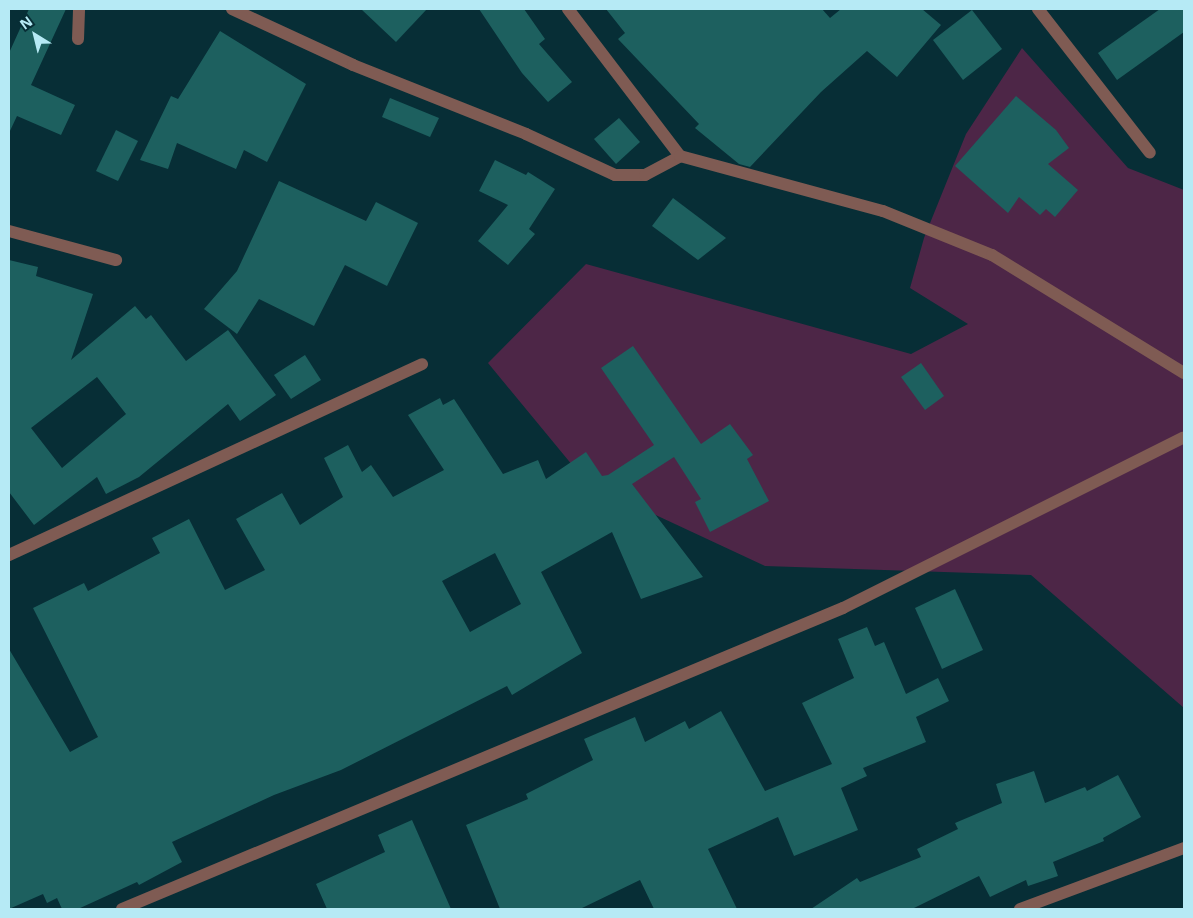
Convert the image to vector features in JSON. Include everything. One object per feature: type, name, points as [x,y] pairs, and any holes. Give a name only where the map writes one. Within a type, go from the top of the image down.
[{"type":"street","points":[[78,38],[79,9]]},
{"type":"street","points":[[232,9],[353,65],[526,134],[615,175],[645,175],[680,156]]},
{"type":"street","points":[[568,9],[680,156],[883,211],[992,255],[1184,373]]},
{"type":"street","points":[[1038,9],[1150,153]]},
{"type":"street","points":[[9,231],[116,260]]},
{"type":"street","points":[[9,555],[422,364]]},
{"type":"street","points":[[122,909],[843,608],[1184,436]]},
{"type":"street","points":[[1020,909],[1184,848]]},
{"type":"shaded area","points":[[1022,48],[1128,168],[1184,190],[1184,708],[1031,575],[765,566],[587,483],[488,363],[586,264],[911,354],[968,324],[910,288],[924,238],[966,134]]},
{"type":"building","points":[[29,9],[66,9],[31,85],[75,105],[61,135],[17,116],[9,133],[9,53]]},
{"type":"building","points":[[361,9],[427,9],[396,42]]},
{"type":"building","points":[[479,9],[524,9],[545,39],[539,44],[572,82],[548,102],[522,73]]},
{"type":"building","points":[[606,9],[822,9],[830,18],[841,9],[922,9],[941,25],[897,77],[867,51],[821,92],[750,167],[739,164],[695,128],[699,124],[618,39],[625,33]]},
{"type":"building","points":[[1160,9],[1184,9],[1184,32],[1117,80],[1098,53]]},
{"type":"building","points":[[972,10],[1002,49],[963,80],[933,40]]},
{"type":"building","points":[[220,31],[306,84],[267,162],[244,150],[236,169],[177,143],[168,169],[140,160],[171,96],[178,99]]},
{"type":"building","points":[[1016,96],[1056,130],[1069,148],[1048,164],[1078,190],[1055,217],[1046,209],[1040,215],[1019,197],[1008,213],[955,166]]},
{"type":"building","points":[[390,98],[439,118],[430,137],[382,117]]},
{"type":"building","points":[[619,118],[640,142],[616,164],[594,139]]},
{"type":"building","points":[[116,130],[138,141],[118,181],[96,171]]},
{"type":"building","points":[[495,160],[526,175],[528,172],[555,189],[529,229],[535,234],[508,265],[478,241],[508,205],[479,191]]},
{"type":"building","points":[[279,181],[366,221],[376,202],[418,223],[387,286],[345,265],[314,326],[259,299],[237,334],[204,309],[237,271]]},
{"type":"building","points":[[673,198],[726,238],[698,260],[652,226]]},
{"type":"building","points":[[9,260],[38,267],[36,276],[93,294],[71,360],[135,306],[146,319],[151,315],[186,361],[228,330],[276,395],[240,421],[228,404],[139,477],[106,494],[97,477],[34,525],[9,492]],"holes":[[[97,377],[126,414],[62,468],[31,428]]]},
{"type":"building","points":[[633,346],[701,444],[730,424],[753,455],[747,459],[769,501],[710,532],[695,502],[701,499],[674,457],[632,484],[703,577],[641,599],[612,532],[541,572],[582,653],[512,695],[507,686],[341,770],[274,795],[172,842],[182,862],[139,885],[137,882],[78,909],[62,909],[57,898],[47,903],[43,894],[9,909],[9,649],[70,752],[98,737],[33,608],[84,583],[88,591],[160,553],[152,538],[189,519],[225,590],[265,570],[236,519],[282,493],[300,525],[343,497],[324,458],[348,445],[362,472],[371,465],[393,497],[444,470],[408,415],[440,398],[443,405],[454,399],[503,474],[538,460],[546,479],[586,452],[602,476],[608,475],[654,445],[601,368]],"holes":[[[495,553],[521,604],[470,632],[442,581]]]},
{"type":"building","points":[[305,355],[321,380],[291,399],[274,375]]},
{"type":"building","points":[[921,363],[944,396],[925,410],[901,377]]},
{"type":"building","points":[[955,589],[983,650],[942,669],[915,608]]},
{"type":"building","points":[[867,627],[875,646],[884,642],[906,694],[938,678],[949,701],[916,717],[926,742],[863,768],[867,776],[841,788],[858,830],[794,856],[778,817],[708,849],[737,909],[654,909],[640,880],[580,909],[500,909],[466,825],[528,799],[526,794],[593,760],[584,739],[635,717],[645,742],[685,721],[689,729],[721,711],[765,791],[832,764],[802,703],[854,678],[838,639]]},
{"type":"building","points":[[1034,771],[1045,803],[1085,787],[1087,791],[1118,775],[1141,817],[1103,838],[1104,841],[1053,862],[1058,876],[1028,886],[1026,880],[990,897],[979,876],[912,909],[811,909],[857,878],[860,882],[921,857],[917,849],[958,829],[955,823],[1002,803],[996,784]]},
{"type":"building","points":[[412,820],[451,909],[327,909],[316,884],[385,852],[378,835]]}]
